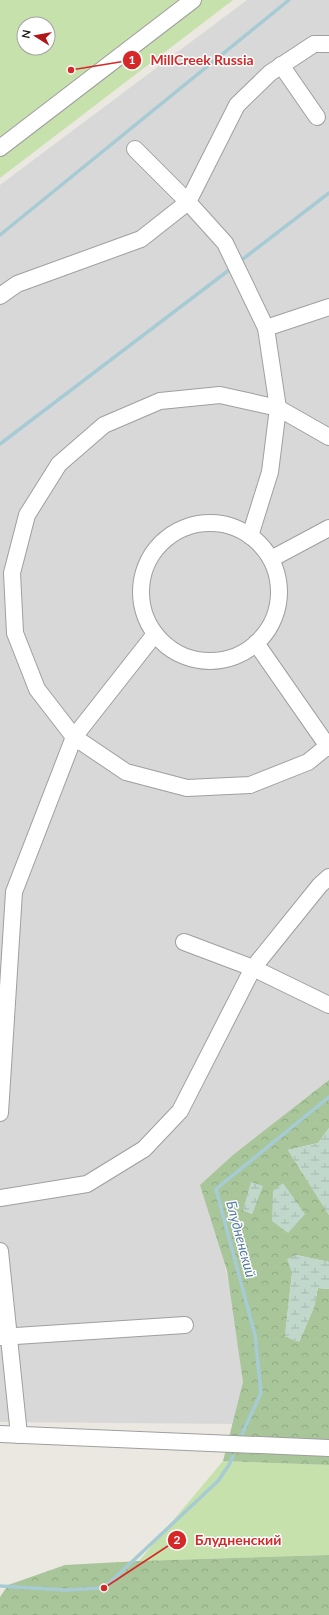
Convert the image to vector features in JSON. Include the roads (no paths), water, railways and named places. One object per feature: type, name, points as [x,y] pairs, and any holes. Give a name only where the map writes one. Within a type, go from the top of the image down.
[{"type":"street","points":[[0,148],[193,0]]},
{"type":"street","points":[[0,296],[17,284],[141,239],[188,202],[237,105],[270,73],[281,65],[314,44],[329,44]]},
{"type":"street","points":[[281,65],[316,117]]},
{"type":"street","points":[[135,149],[188,202],[225,243],[266,328],[278,408],[270,472],[250,536]]},
{"type":"street","points":[[266,328],[329,306]]},
{"type":"street","points":[[256,643],[329,746],[308,762],[250,785],[187,788],[126,772],[74,737],[37,689],[7,611],[12,573],[27,515],[59,464],[104,425],[160,401],[220,395],[278,408],[329,437]]},
{"type":"street","points":[[216,523],[239,528],[258,541],[271,560],[278,581],[278,604],[270,625],[256,643],[237,655],[215,661],[192,659],[172,649],[155,634],[144,614],[141,591],[145,568],[156,548],[173,533],[194,524],[216,523]]},
{"type":"street","points":[[271,560],[329,528]]},
{"type":"street","points":[[0,1113],[7,890],[74,737],[155,634]]},
{"type":"street","points":[[0,1198],[87,1184],[144,1149],[180,1111],[253,968],[320,885],[329,877]]},
{"type":"street","points":[[184,942],[253,968],[329,1005]]},
{"type":"street","points":[[0,1251],[4,1337],[19,1435]]},
{"type":"street","points":[[4,1337],[185,1325]]},
{"type":"street","points":[[0,1434],[329,1448]]},
{"type":"waterway","points":[[0,235],[289,0]]},
{"type":"waterway","points":[[239,262],[329,193]]},
{"type":"waterway","points":[[0,444],[233,267]]},
{"type":"waterway","name":"Блудненский","points":[[242,1434],[261,1393],[255,1335],[216,1189],[329,1097]]},
{"type":"waterway","name":"Блудненский","points":[[0,1586],[65,1590],[104,1588],[218,1481],[229,1465],[233,1456]]},
{"type":"place","name":"MillCreek Russia","points":[[71,70]]},
{"type":"place","name":"Блудненский","points":[[104,1588]]}]
